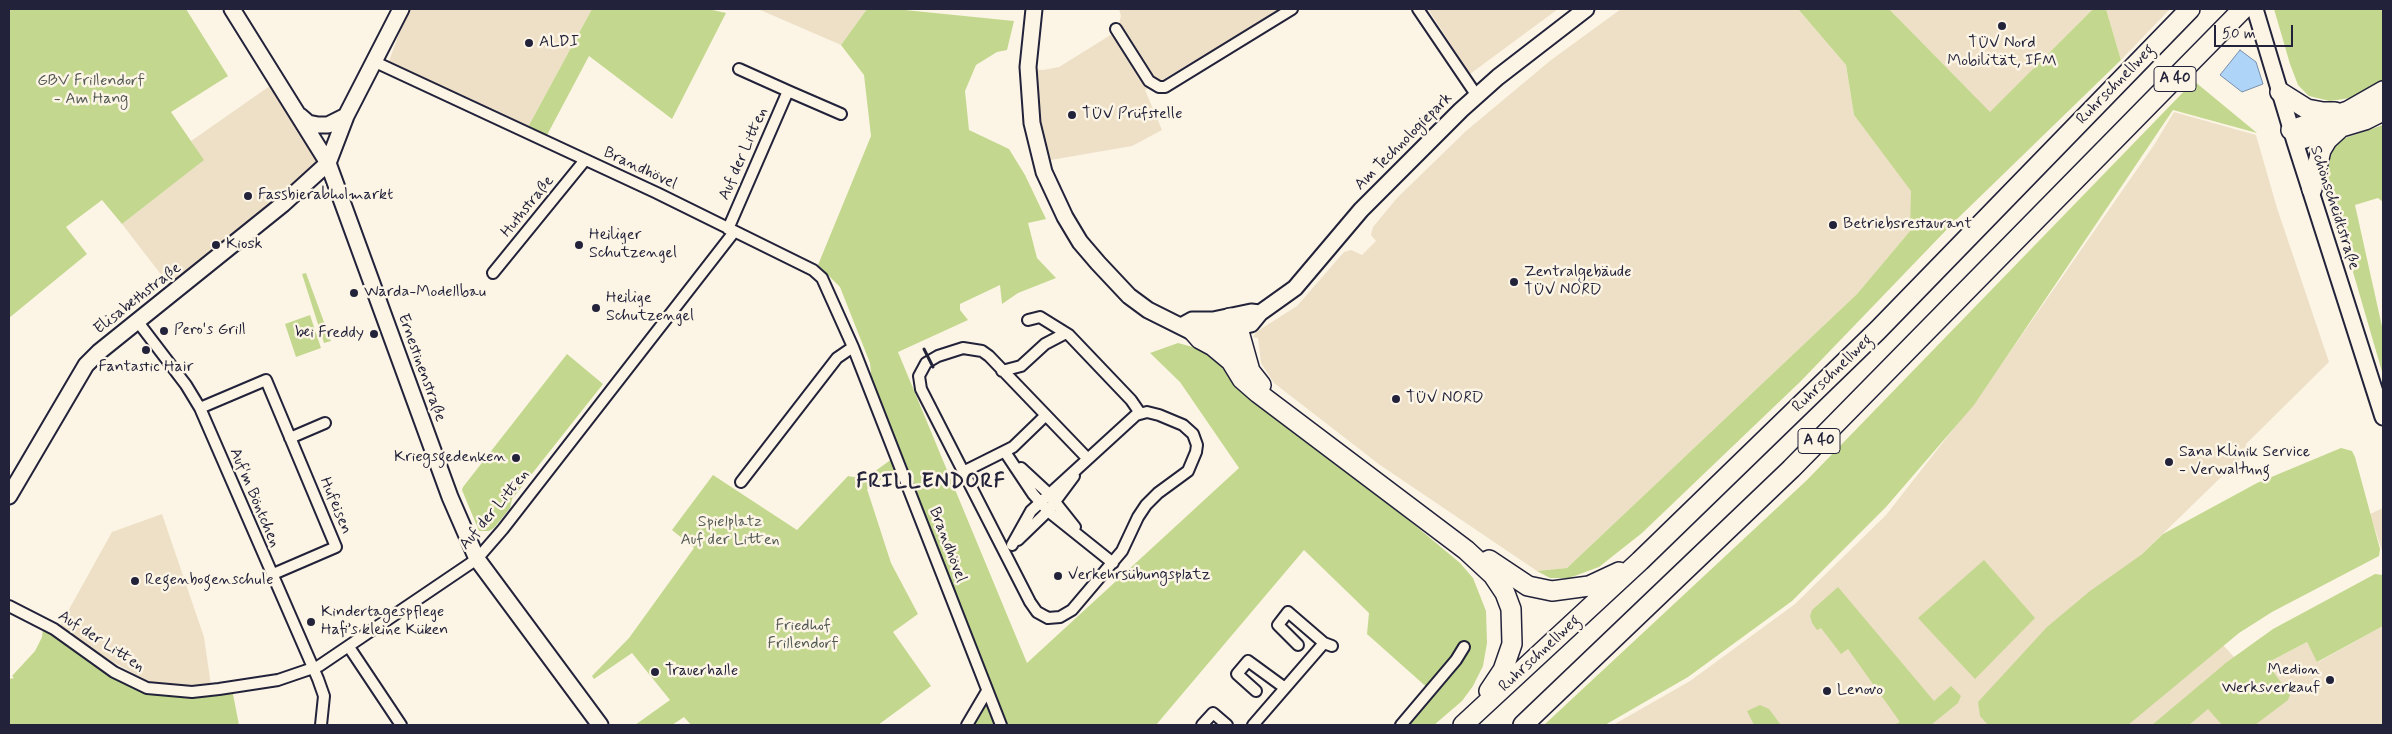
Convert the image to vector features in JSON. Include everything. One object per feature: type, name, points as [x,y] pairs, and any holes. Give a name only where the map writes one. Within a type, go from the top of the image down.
[{"type":"highway","name":"Ruhrschnellweg","points":[[1464,724],[1640,561],[1878,330],[2190,9]]},
{"type":"highway","name":"A 40","points":[[1523,725],[1798,462],[2247,9]]},
{"type":"highway","points":[[2293,136],[2348,111],[2383,90]]},
{"type":"highway","points":[[2280,92],[2298,105],[2314,111],[2348,111]]},
{"type":"highway","points":[[2293,136],[2339,128],[2365,120],[2383,111]]},
{"type":"highway","points":[[2312,189],[2321,150],[2327,140],[2339,128]]},
{"type":"highway","points":[[1231,325],[1250,371],[1264,389],[1501,570],[1528,586],[1552,591],[1580,589],[1602,581],[1640,561]]},
{"type":"highway","points":[[1231,325],[1231,361]]},
{"type":"highway","points":[[1188,328],[1231,361],[1242,379],[1258,393],[1466,550],[1493,575],[1505,593],[1511,609],[1512,644],[1503,670],[1464,724]]},
{"type":"street","name":"Ernestinenstraße","points":[[232,9],[328,163],[447,488],[477,559],[600,725]]},
{"type":"street","points":[[328,163],[346,116],[401,9]]},
{"type":"street","name":"Am Technologiepark","points":[[1034,9],[1028,68],[1029,99],[1037,149],[1044,172],[1065,217],[1086,249],[1130,296],[1162,318],[1188,328],[1231,325],[1251,312],[1260,313],[1295,288],[1368,203],[1420,149],[1477,96],[1586,9]]},
{"type":"street","points":[[1116,29],[1149,81],[1158,87],[1165,87],[1292,9]]},
{"type":"street","points":[[1418,9],[1477,96]]},
{"type":"street","name":"Schönscheidtstraße","points":[[2247,9],[2280,92],[2383,417]]},
{"type":"street","name":"Brandhövel","points":[[374,61],[731,230],[813,270],[822,278],[853,347],[1001,725]]},
{"type":"street","points":[[739,69],[841,114]]},
{"type":"street","name":"Auf der Litten","points":[[9,606],[54,629],[114,672],[147,688],[178,692],[201,691],[278,680],[313,669],[349,648],[477,559],[502,530],[731,230],[788,91]]},
{"type":"street","points":[[299,116],[308,123],[318,126],[328,125],[346,116]]},
{"type":"street","name":"Huthstraße","points":[[493,273],[585,160]]},
{"type":"street","name":"Elisabethstraße","points":[[9,496],[86,365],[271,215],[328,163]]},
{"type":"street","points":[[1028,320],[1040,317],[1074,339],[1131,400],[1140,413]]},
{"type":"street","name":"Auf'm Böntchen","points":[[138,322],[186,385],[200,408],[324,696],[321,725]]},
{"type":"street","points":[[1045,344],[1046,322]]},
{"type":"street","points":[[1002,371],[1021,366],[1030,361],[1045,344],[1066,333]]},
{"type":"street","points":[[741,482],[837,358],[853,347]]},
{"type":"street","points":[[1009,550],[1031,510],[1048,493],[1080,467],[1088,459],[1111,435],[1140,413],[1153,413],[1183,425],[1192,434],[1197,445],[1188,471],[1158,493],[1141,511],[1122,551],[1072,610],[1060,617],[1048,618],[1033,607],[1009,550],[963,472],[921,389],[920,370],[926,363],[938,356],[968,348],[989,356],[1002,371],[1021,386],[1046,416],[1088,459]]},
{"type":"street","name":"Hufeisen","points":[[200,408],[266,380],[336,547],[271,575]]},
{"type":"street","points":[[963,472],[1005,452],[1046,416]]},
{"type":"street","points":[[290,438],[325,423]]},
{"type":"street","points":[[1005,452],[1048,511],[1082,536],[1112,563]]},
{"type":"street","points":[[1014,463],[1048,493],[1082,536]]},
{"type":"street","points":[[1009,550],[1056,502],[1080,467]]},
{"type":"street","points":[[1252,725],[1285,688],[1328,645],[1288,612],[1278,625],[1298,645]]},
{"type":"street","points":[[1401,725],[1456,660],[1464,647]]},
{"type":"street","points":[[349,648],[401,725]]},
{"type":"street","points":[[1256,691],[1237,674],[1248,660],[1269,679],[1285,688]]},
{"type":"street","points":[[967,725],[987,691]]},
{"type":"street","points":[[1202,725],[1213,713],[1227,725]]},
{"type":"shaded area","points":[[408,9],[592,9],[528,127],[388,64]]},
{"type":"shaded area","points":[[758,9],[867,9],[841,45]]},
{"type":"shaded area","points":[[1119,9],[1282,9],[1145,90],[1162,130],[1132,146],[1045,161],[1030,69],[1043,70],[1059,67],[1117,31],[1121,16]]},
{"type":"shaded area","points":[[1428,9],[1558,9],[1470,74]]},
{"type":"shaded area","points":[[1621,9],[1798,9],[1846,65],[1854,115],[1912,191],[1910,231],[1857,294],[1567,568],[1537,571],[1380,465],[1274,383],[1261,363],[1258,338],[1253,337],[1256,332],[1297,306],[1344,252],[1351,250],[1362,255],[1376,241],[1371,235],[1373,227],[1397,198],[1466,131],[1551,60]]},
{"type":"shaded area","points":[[1889,9],[2093,9],[1990,113]]},
{"type":"shaded area","points":[[2106,9],[2170,9],[2121,60]]},
{"type":"shaded area","points":[[274,83],[326,167],[176,294],[122,224],[203,160],[191,141]]},
{"type":"shaded area","points":[[2174,112],[2256,135],[2277,208],[2329,362],[2246,444],[2247,452],[2141,555],[2234,657],[2254,684],[2267,663],[2307,642],[2318,662],[2383,626],[2383,725],[1613,725],[1690,681],[1795,604],[1886,515],[1980,395],[2154,145]]},
{"type":"shaded area","points":[[2383,508],[2383,554],[2370,514]]},
{"type":"shaded area","name":"Regenbogenschule","points":[[162,514],[204,637],[211,685],[177,689],[158,687],[57,631],[112,532]]},
{"type":"green space","name":"GBV Frillendorf - Am Hang","points":[[9,9],[186,9],[228,76],[171,112],[204,160],[122,224],[102,200],[66,227],[87,254],[9,318]]},
{"type":"green space","points":[[592,9],[708,9],[726,13],[672,119],[589,56],[546,137],[528,127]]},
{"type":"green space","points":[[867,9],[895,9],[1014,21],[1007,50],[997,52],[976,65],[965,91],[969,130],[1009,149],[1025,175],[1046,219],[1028,223],[1037,258],[1056,278],[1018,293],[1002,304],[1000,285],[960,304],[960,310],[968,320],[898,352],[1027,663],[1239,468],[1180,382],[1150,353],[1178,343],[1207,351],[1247,395],[1405,517],[1460,563],[1473,578],[1486,611],[1487,643],[1483,666],[1473,686],[1462,701],[1434,725],[1403,725],[1431,691],[1367,634],[1369,613],[1304,550],[1156,725],[1006,725],[872,384],[870,363],[840,287],[818,265],[871,136],[864,75],[841,45]]},
{"type":"green space","points":[[1798,9],[1889,9],[1990,112],[2093,9],[2106,9],[2121,60],[1954,222],[1801,381],[1642,533],[1599,567],[1569,578],[1550,578],[1537,571],[1567,568],[1857,294],[1910,231],[1911,191],[1854,115],[1846,65]]},
{"type":"green space","points":[[2274,9],[2383,9],[2383,81],[2369,91],[2350,98],[2330,101],[2309,96],[2298,85]]},
{"type":"green space","points":[[2194,81],[2257,133],[2173,110],[1974,405],[1886,507],[1792,601],[1688,677],[1605,725],[1544,725],[1807,480]]},
{"type":"green space","points":[[2383,125],[2383,202],[2378,198],[2355,205],[2383,331],[2383,375],[2344,241],[2325,164],[2330,149],[2345,138]]},
{"type":"green space","points":[[306,273],[331,341],[324,343],[302,274]]},
{"type":"green space","points":[[310,315],[321,348],[296,357],[285,324]]},
{"type":"green space","points":[[567,354],[603,384],[512,499],[510,508],[494,528],[489,531],[479,531],[462,490],[463,487]]},
{"type":"green space","points":[[2341,448],[2352,451],[2355,457],[2380,549],[2379,556],[2272,612],[2239,633],[2128,725],[1988,725],[1980,716],[1978,702],[2047,627],[2090,591],[2141,555],[2163,534],[2257,483]]},
{"type":"green space","name":"Friedhof Frillendorf","points":[[892,459],[895,470],[867,489],[891,563],[918,614],[893,632],[931,686],[878,725],[691,725],[684,717],[672,725],[635,725],[670,700],[632,653],[594,679],[592,676],[629,638],[694,548],[672,530],[713,475],[797,530],[848,476],[864,479]]},
{"type":"green space","points":[[1984,560],[2035,618],[1975,679],[1918,618]]},
{"type":"green space","points":[[2375,574],[2383,575],[2383,626],[2317,662],[2307,642],[2267,663],[2290,695],[2288,700],[2255,725],[2222,725],[2208,709],[2189,725],[2152,725],[2227,662],[2273,629]]},
{"type":"green space","points":[[1838,587],[1934,701],[1951,686],[1961,696],[1958,703],[1931,725],[1894,725],[1900,722],[1848,649],[1841,654],[1821,628],[1817,630],[1812,623],[1810,616],[1812,610]]},
{"type":"green space","points":[[43,629],[161,695],[175,696],[232,689],[239,725],[9,725],[9,679],[14,678],[12,676],[35,651],[42,637]]},
{"type":"green space","points":[[988,698],[999,725],[974,725],[976,722]]},
{"type":"green space","points":[[1760,705],[1769,709],[1781,725],[1754,725],[1747,711]]},
{"type":"water","points":[[2240,50],[2256,62],[2263,84],[2242,92],[2220,75]]},
{"type":"railway","points":[[924,349],[933,367]]},
{"type":"place","name":"TÜV Nord Mobilität, IFM","points":[[2002,26]]},
{"type":"place","name":"ALDI","points":[[529,43]]},
{"type":"place","name":"TÜV Prüfstelle","points":[[1072,115]]},
{"type":"place","name":"Fassbierabholmarkt","points":[[248,196]]},
{"type":"place","name":"Betriebsrestaurant","points":[[1833,225]]},
{"type":"place","name":"Kiosk","points":[[216,245]]},
{"type":"place","name":"Heiliger Schutzengel","points":[[579,245]]},
{"type":"place","name":"Zentralgebäude TÜV NORD","points":[[1514,282]]},
{"type":"place","name":"Warda-Modellbau","points":[[354,293]]},
{"type":"place","name":"Heilige Schutzengel","points":[[596,308]]},
{"type":"place","name":"Pero's Grill","points":[[164,331]]},
{"type":"place","name":"bei Freddy","points":[[374,334]]},
{"type":"place","name":"Fantastic Hair","points":[[146,350]]},
{"type":"place","name":"TÜV NORD","points":[[1396,399]]},
{"type":"place","name":"Kriegsgedenken","points":[[516,458]]},
{"type":"place","name":"Sana Klinik Service - Verwaltung","points":[[2169,462]]},
{"type":"place","name":"Verkehrsübungsplatz","points":[[1058,576]]},
{"type":"place","name":"Regenbogenschule","points":[[135,581]]},
{"type":"place","name":"Kindertagespflege Hafi’s kleine Küken","points":[[311,622]]},
{"type":"place","name":"Trauerhalle","points":[[655,672]]},
{"type":"place","name":"Medion Werksverkauf","points":[[2330,680]]},
{"type":"place","name":"Lenovo","points":[[1827,691]]},
{"type":"district","name":"FRILLENDORF","points":[[931,483]]},
{"type":"park label","name":"Spielplatz Auf der Litten","points":[[730,532]]}]
